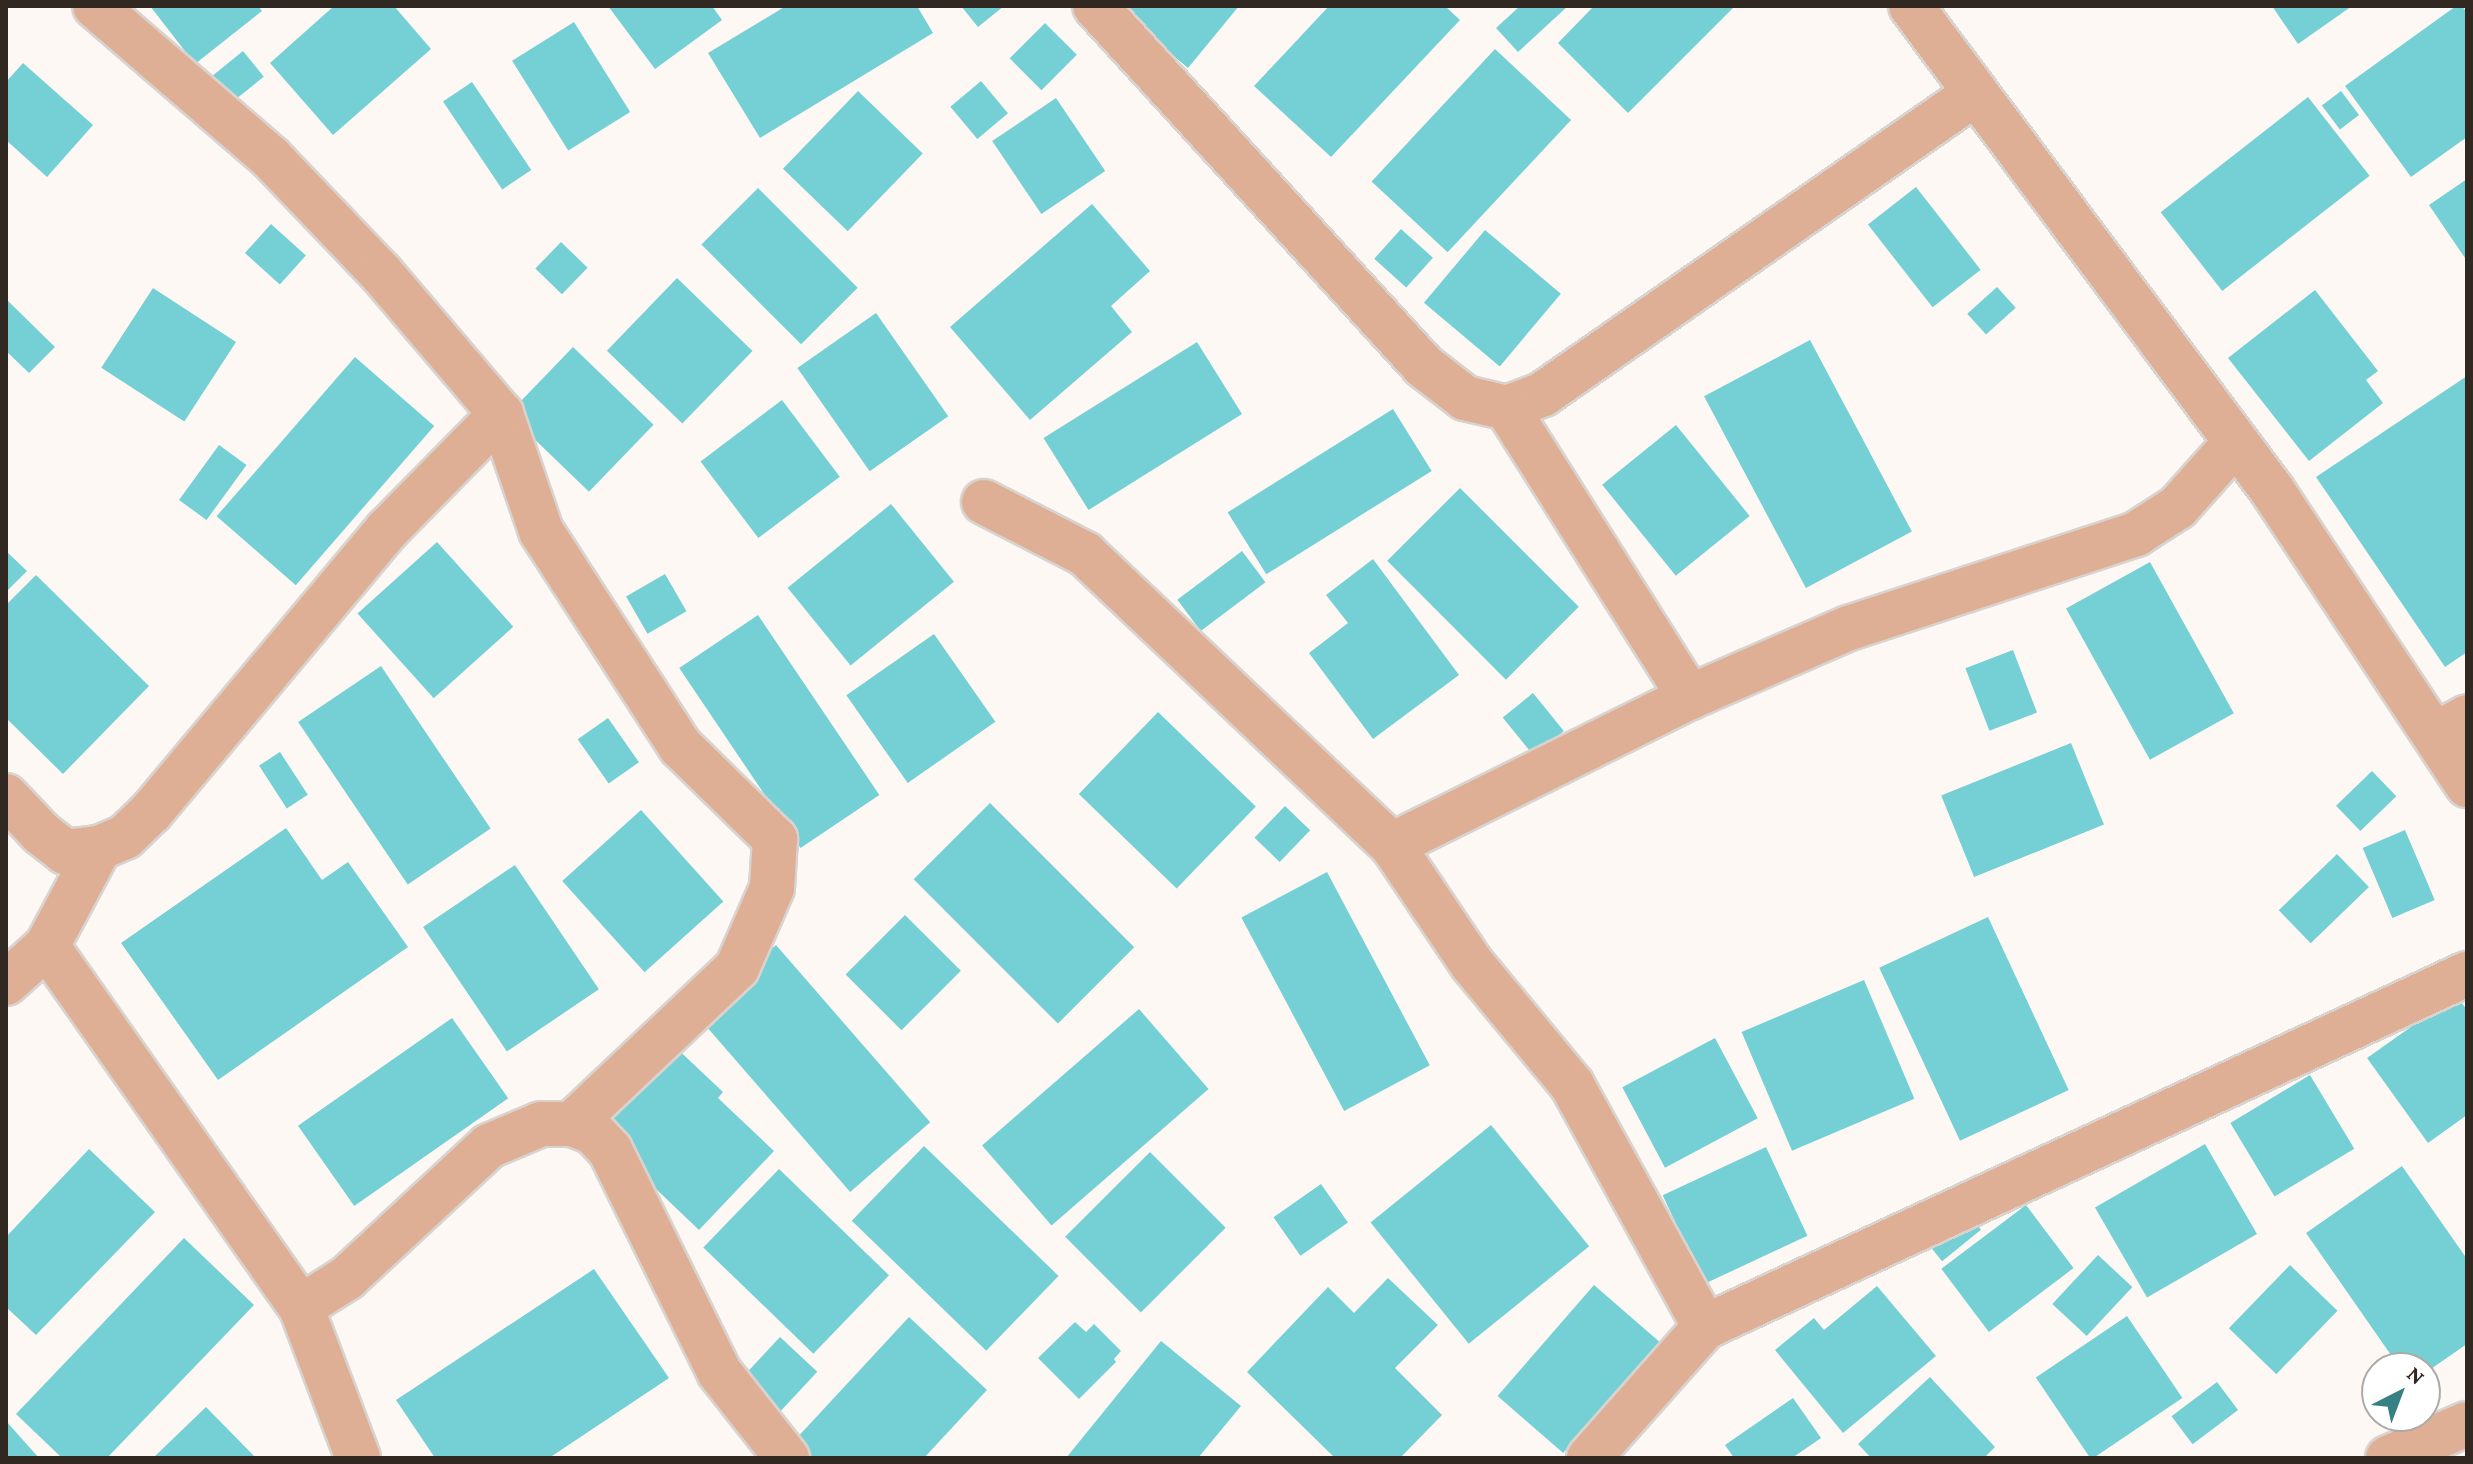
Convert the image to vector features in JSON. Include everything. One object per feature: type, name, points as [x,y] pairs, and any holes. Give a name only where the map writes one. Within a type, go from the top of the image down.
[{"type":"street","points":[[95,6],[271,158],[381,273],[501,414],[541,531],[681,747],[775,839],[772,888],[737,968],[572,1124]]},
{"type":"street","points":[[1095,6],[1425,367],[1465,398],[1507,408],[1543,394],[1976,93]]},
{"type":"street","points":[[1911,6],[2451,726],[2467,785]]},
{"type":"street","points":[[1507,408],[1690,697]]},
{"type":"street","points":[[6,796],[41,833],[65,852],[99,848],[125,837],[151,812],[387,530],[501,414]]},
{"type":"street","points":[[1392,845],[1690,697],[1849,628],[2136,534],[2178,507],[2236,442]]},
{"type":"street","points":[[984,502],[1085,554],[1392,845],[1472,964],[1572,1085],[1705,1327]]},
{"type":"street","points":[[6,983],[47,946],[99,848]]},
{"type":"street","points":[[47,946],[301,1307],[358,1458]]},
{"type":"street","points":[[1589,1458],[1705,1327],[2467,974]]},
{"type":"street","points":[[301,1307],[347,1278],[489,1146],[541,1124],[572,1124],[593,1132],[610,1150],[719,1372],[787,1458]]},
{"type":"street","points":[[2388,1458],[2467,1424]]},
{"type":"building","points":[[150,6],[258,6],[262,11],[195,64]]},
{"type":"building","points":[[334,6],[394,6],[431,49],[333,135],[270,63]]},
{"type":"building","points":[[608,6],[712,6],[722,20],[655,69]]},
{"type":"building","points":[[786,6],[917,6],[933,33],[760,138],[708,53]]},
{"type":"building","points":[[961,6],[1004,6],[978,27]]},
{"type":"building","points":[[1113,6],[1239,6],[1188,68]]},
{"type":"building","points":[[1329,6],[1445,6],[1460,20],[1331,157],[1254,86]]},
{"type":"building","points":[[1520,6],[1568,6],[1518,52],[1496,28]]},
{"type":"building","points":[[1594,6],[1735,6],[1628,113],[1558,43]]},
{"type":"building","points":[[2272,6],[2352,6],[2298,44]]},
{"type":"building","points":[[2456,6],[2462,6],[2467,13],[2467,137],[2411,177],[2345,86]]},
{"type":"building","points":[[574,22],[630,112],[568,151],[512,61]]},
{"type":"building","points":[[1045,23],[1077,55],[1041,90],[1010,58]]},
{"type":"building","points":[[1495,49],[1571,120],[1448,252],[1372,181]]},
{"type":"building","points":[[243,51],[264,77],[230,104],[209,79]]},
{"type":"building","points":[[23,63],[93,125],[47,177],[6,140],[6,82]]},
{"type":"building","points":[[981,81],[1008,113],[977,139],[950,107]]},
{"type":"building","points":[[472,82],[531,170],[502,189],[443,102]]},
{"type":"building","points":[[858,91],[923,154],[848,231],[783,169]]},
{"type":"building","points":[[2341,91],[2359,115],[2340,129],[2322,105]]},
{"type":"building","points":[[2308,97],[2370,176],[2222,291],[2161,212]]},
{"type":"building","points":[[1056,98],[1105,171],[1041,214],[992,141]]},
{"type":"building","points":[[2467,179],[2467,261],[2429,205]]},
{"type":"building","points":[[1916,187],[1981,270],[1933,307],[1868,225]]},
{"type":"building","points":[[758,188],[858,288],[801,344],[701,245]]},
{"type":"building","points":[[1092,204],[1150,271],[1111,306],[1132,332],[1030,420],[950,327]]},
{"type":"building","points":[[271,224],[306,255],[280,284],[245,253]]},
{"type":"building","points":[[1401,229],[1433,258],[1406,287],[1374,259]]},
{"type":"building","points":[[1485,230],[1561,294],[1500,366],[1424,303]]},
{"type":"building","points":[[561,242],[588,268],[562,294],[535,269]]},
{"type":"building","points":[[677,278],[753,351],[682,424],[607,351]]},
{"type":"building","points":[[1997,287],[2016,308],[1986,335],[1967,314]]},
{"type":"building","points":[[153,288],[236,342],[184,422],[101,368]]},
{"type":"building","points":[[2315,290],[2378,371],[2366,380],[2383,403],[2309,461],[2228,358]]},
{"type":"building","points":[[6,299],[55,347],[29,373],[6,351]]},
{"type":"building","points":[[876,313],[948,416],[870,471],[797,368]]},
{"type":"building","points":[[1810,340],[1912,532],[1806,588],[1704,396]]},
{"type":"building","points":[[1197,342],[1242,414],[1089,510],[1044,438]]},
{"type":"building","points":[[573,347],[654,425],[589,492],[508,414]]},
{"type":"building","points":[[355,357],[434,426],[296,585],[217,516]]},
{"type":"building","points":[[2467,376],[2467,652],[2445,667],[2316,477]]},
{"type":"building","points":[[782,400],[840,477],[758,538],[701,461]]},
{"type":"building","points":[[1393,409],[1432,471],[1266,574],[1228,512]]},
{"type":"building","points":[[1676,425],[1750,516],[1676,576],[1602,485]]},
{"type":"building","points":[[219,445],[247,465],[207,520],[179,500]]},
{"type":"building","points":[[1460,488],[1579,607],[1506,680],[1387,561]]},
{"type":"building","points":[[891,504],[954,582],[851,665],[788,588]]},
{"type":"building","points":[[437,542],[513,627],[434,698],[357,614]]},
{"type":"building","points":[[6,551],[27,571],[6,592]]},
{"type":"building","points":[[1242,551],[1265,582],[1201,631],[1177,600]]},
{"type":"building","points":[[1373,559],[1459,675],[1373,739],[1309,653],[1348,623],[1326,595]]},
{"type":"building","points":[[2150,562],[2234,713],[2150,760],[2066,609]]},
{"type":"building","points":[[665,574],[686,611],[648,634],[626,596]]},
{"type":"building","points":[[36,575],[149,686],[63,774],[6,718],[6,605]]},
{"type":"building","points":[[758,615],[879,795],[801,848],[679,668]]},
{"type":"building","points":[[934,634],[995,722],[908,783],[846,695]]},
{"type":"building","points":[[2013,650],[2037,713],[1989,731],[1965,668]]},
{"type":"building","points":[[381,666],[491,828],[408,884],[298,722]]},
{"type":"building","points":[[1533,693],[1564,731],[1534,756],[1503,718]]},
{"type":"building","points":[[1158,712],[1256,806],[1177,888],[1079,794]]},
{"type":"building","points":[[608,718],[639,762],[609,783],[578,739]]},
{"type":"building","points":[[2071,743],[2104,825],[1974,877],[1941,795]]},
{"type":"building","points":[[280,752],[308,795],[287,808],[259,766]]},
{"type":"building","points":[[2372,771],[2396,796],[2360,831],[2336,806]]},
{"type":"building","points":[[990,803],[1134,947],[1058,1024],[914,879]]},
{"type":"building","points":[[1285,806],[1310,830],[1280,862],[1254,838]]},
{"type":"building","points":[[641,810],[723,901],[645,972],[562,881]]},
{"type":"building","points":[[286,828],[322,880],[348,862],[408,947],[218,1080],[121,943]]},
{"type":"building","points":[[2405,830],[2435,900],[2392,918],[2363,848]]},
{"type":"building","points":[[2337,854],[2369,887],[2311,943],[2279,910]]},
{"type":"building","points":[[515,865],[599,989],[507,1051],[423,927]]},
{"type":"building","points":[[1327,872],[1430,1065],[1344,1111],[1241,918]]},
{"type":"building","points":[[905,915],[961,971],[901,1030],[846,974]]},
{"type":"building","points":[[1988,917],[2069,1090],[1960,1141],[1879,968]]},
{"type":"building","points":[[776,945],[930,1122],[850,1192],[696,1015]]},
{"type":"building","points":[[1864,980],[1914,1099],[1792,1151],[1742,1032]]},
{"type":"building","points":[[2456,995],[2467,1010],[2467,1115],[2428,1143],[2367,1058]]},
{"type":"building","points":[[1139,1009],[1209,1089],[1052,1225],[982,1145]]},
{"type":"building","points":[[452,1018],[508,1098],[354,1206],[298,1126]]},
{"type":"building","points":[[1715,1038],[1758,1118],[1665,1168],[1622,1087]]},
{"type":"building","points":[[670,1042],[723,1092],[718,1098],[774,1151],[699,1230],[590,1126]]},
{"type":"building","points":[[2310,1075],[2354,1149],[2275,1197],[2230,1123]]},
{"type":"building","points":[[1491,1125],[1589,1246],[1469,1344],[1371,1223]]},
{"type":"building","points":[[2205,1144],[2257,1234],[2147,1298],[2095,1208]]},
{"type":"building","points":[[924,1146],[1059,1276],[986,1351],[852,1221]]},
{"type":"building","points":[[1766,1147],[1807,1236],[1704,1284],[1663,1195]]},
{"type":"building","points":[[89,1149],[155,1212],[36,1335],[6,1307],[6,1237]]},
{"type":"building","points":[[1150,1152],[1226,1228],[1141,1313],[1065,1237]]},
{"type":"building","points":[[2402,1166],[2467,1259],[2467,1344],[2441,1362],[2441,1352],[2389,1352],[2306,1233]]},
{"type":"building","points":[[779,1169],[889,1275],[813,1354],[703,1247]]},
{"type":"building","points":[[1321,1184],[1348,1223],[1300,1256],[1273,1217]]},
{"type":"building","points":[[2026,1205],[2074,1268],[1989,1332],[1941,1269]]},
{"type":"building","points":[[1969,1215],[1981,1230],[1942,1261],[1930,1246]]},
{"type":"building","points":[[184,1238],[254,1305],[107,1458],[62,1458],[16,1414]]},
{"type":"building","points":[[2098,1255],[2132,1287],[2087,1336],[2052,1304]]},
{"type":"building","points":[[2290,1265],[2337,1311],[2276,1374],[2229,1328]]},
{"type":"building","points":[[594,1269],[669,1378],[549,1458],[435,1458],[396,1400]]},
{"type":"building","points":[[1388,1278],[1438,1325],[1395,1368],[1442,1415],[1400,1458],[1335,1458],[1247,1372],[1328,1287],[1354,1313]]},
{"type":"building","points":[[1594,1285],[1660,1342],[1563,1453],[1498,1396]]},
{"type":"building","points":[[1877,1286],[1936,1356],[1843,1433],[1775,1350],[1814,1318],[1824,1330]]},
{"type":"building","points":[[2127,1316],[2182,1398],[2090,1458],[2036,1378]]},
{"type":"building","points":[[909,1317],[987,1390],[924,1458],[812,1458],[794,1441]]},
{"type":"building","points":[[1075,1322],[1086,1332],[1094,1324],[1121,1351],[1114,1359],[1116,1362],[1079,1399],[1038,1358]]},
{"type":"building","points":[[780,1337],[817,1372],[771,1422],[734,1387]]},
{"type":"building","points":[[1161,1341],[1241,1406],[1198,1458],[1066,1458]]},
{"type":"building","points":[[1930,1377],[1995,1447],[1984,1458],[1871,1458],[1858,1444]]},
{"type":"building","points":[[2217,1382],[2238,1410],[2193,1444],[2171,1416]]},
{"type":"building","points":[[1793,1398],[1821,1438],[1792,1458],[1734,1458],[1725,1445]]},
{"type":"building","points":[[206,1407],[256,1458],[153,1458]]},
{"type":"building","points":[[6,1421],[39,1458],[6,1458]]}]
